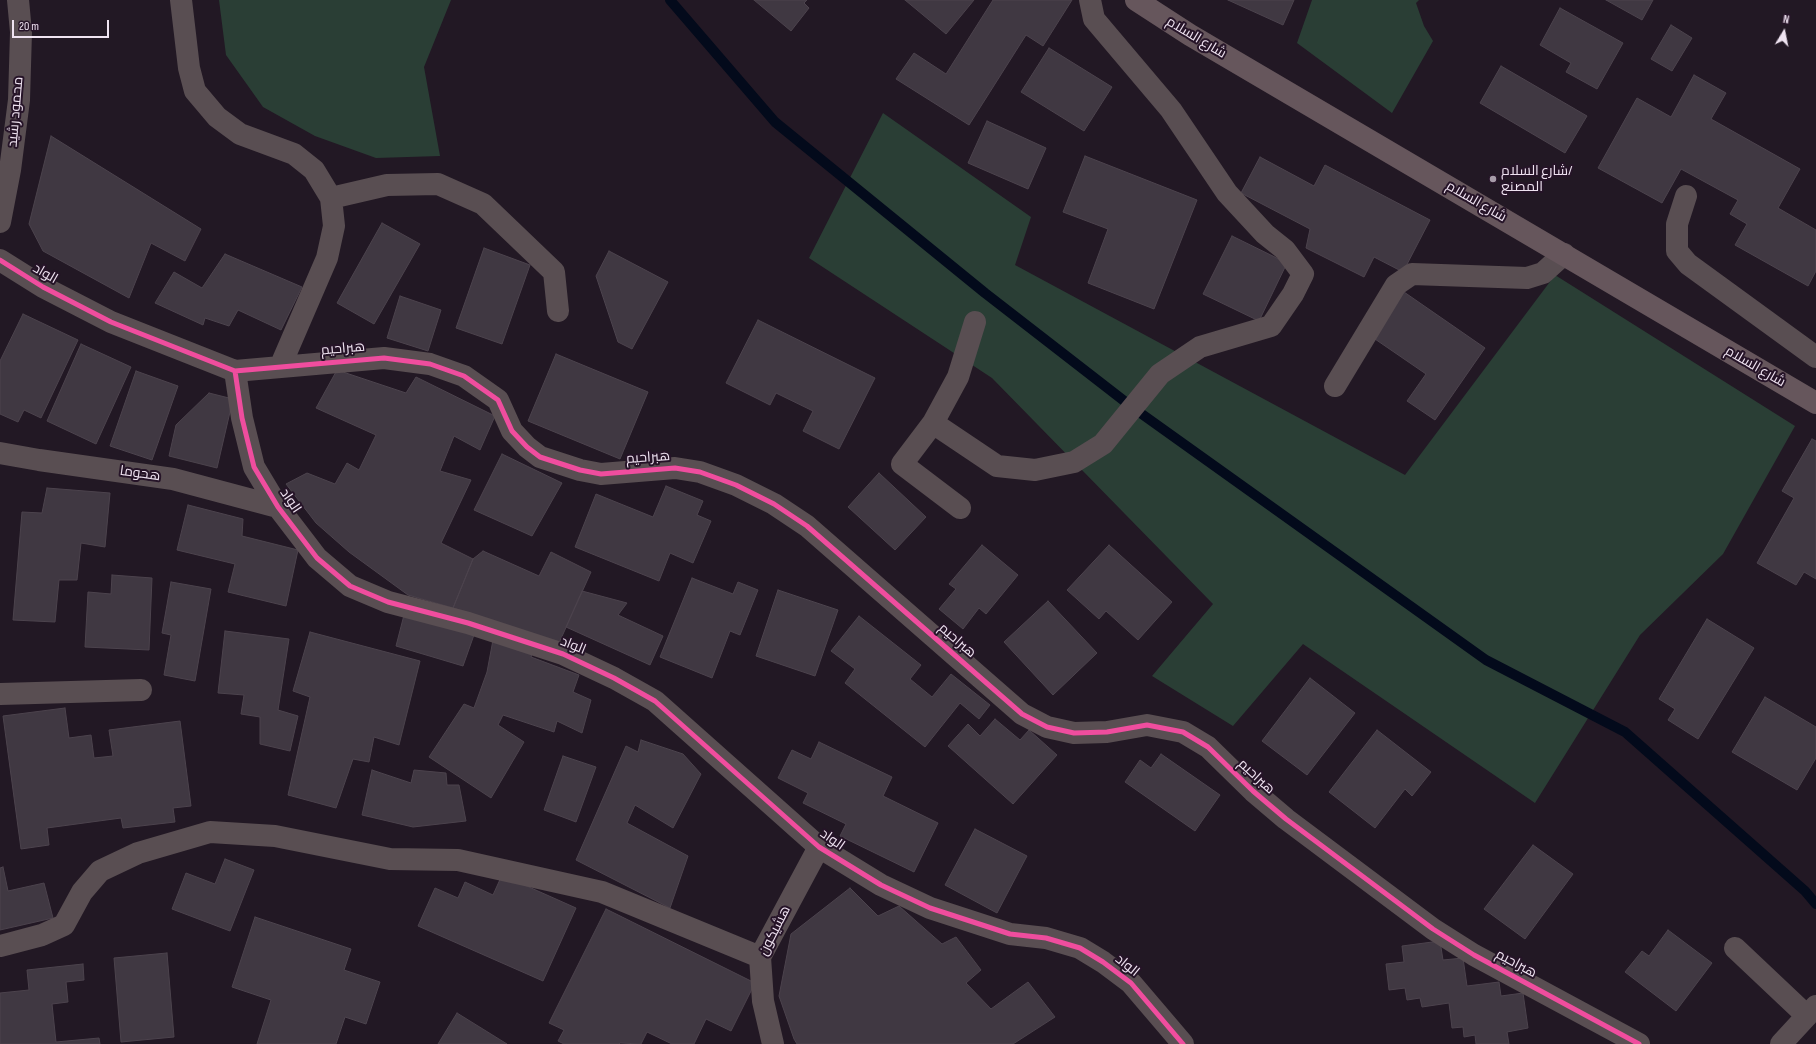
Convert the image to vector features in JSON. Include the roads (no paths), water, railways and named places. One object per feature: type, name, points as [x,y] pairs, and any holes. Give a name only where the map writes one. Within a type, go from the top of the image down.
[{"type":"main road","name":"شارع السلام","points":[[1136,0],[1190,35],[1816,403]]},
{"type":"street","name":"محمود رشيد","points":[[0,222],[10,170],[19,100],[21,32],[18,0]]},
{"type":"street","points":[[181,0],[189,68],[195,90],[217,117],[240,134],[294,154],[314,170],[331,198],[334,226],[327,258],[280,367]]},
{"type":"street","points":[[933,423],[997,466],[1035,470],[1074,462],[1103,444],[1160,374],[1200,347],[1271,326],[1293,294],[1302,274],[1284,250],[1265,234],[1227,193],[1171,110],[1094,19],[1090,0]]},
{"type":"street","points":[[331,198],[387,185],[438,184],[483,204],[554,272],[558,311]]},
{"type":"street","points":[[1686,196],[1677,224],[1677,251],[1688,264],[1816,357]]},
{"type":"street","points":[[1335,386],[1396,285],[1412,274],[1527,278],[1544,273],[1564,254]]},
{"type":"street","name":"الواد","points":[[0,260],[43,287],[111,322],[235,371],[242,418],[254,467],[278,507],[317,558],[350,586],[388,602],[468,623],[563,654],[614,678],[655,701],[819,847],[881,885],[930,908],[1010,934],[1046,938],[1080,948],[1103,962],[1131,983],[1183,1044]]},
{"type":"street","points":[[960,508],[902,464],[933,423],[958,377],[975,322]]},
{"type":"street","name":"هبراحيم","points":[[235,371],[384,358],[430,364],[464,376],[498,400],[512,432],[540,457],[580,470],[601,474],[675,468],[700,472],[736,485],[768,501],[807,526],[1022,714],[1047,727],[1074,733],[1108,732],[1147,725],[1183,732],[1208,747],[1253,791],[1286,819],[1434,929],[1474,955],[1639,1044]]},
{"type":"street","name":"هحوما","points":[[0,453],[173,479],[278,507]]},
{"type":"street","points":[[0,694],[141,690]]},
{"type":"street","points":[[0,946],[42,935],[64,925],[82,892],[100,870],[138,853],[210,832],[275,836],[390,859],[458,860],[602,892],[760,957]]},
{"type":"street","name":"هشيكون","points":[[773,1044],[762,1002],[760,957],[819,847]]},
{"type":"street","points":[[1735,948],[1811,1011],[1781,1044]]},
{"type":"waterway","points":[[670,0],[775,122],[985,293],[1132,407],[1486,660],[1625,732],[1805,891],[1816,904]]},
{"type":"place","name":"شارع السلام/ المصنع","points":[[1493,179]]}]
